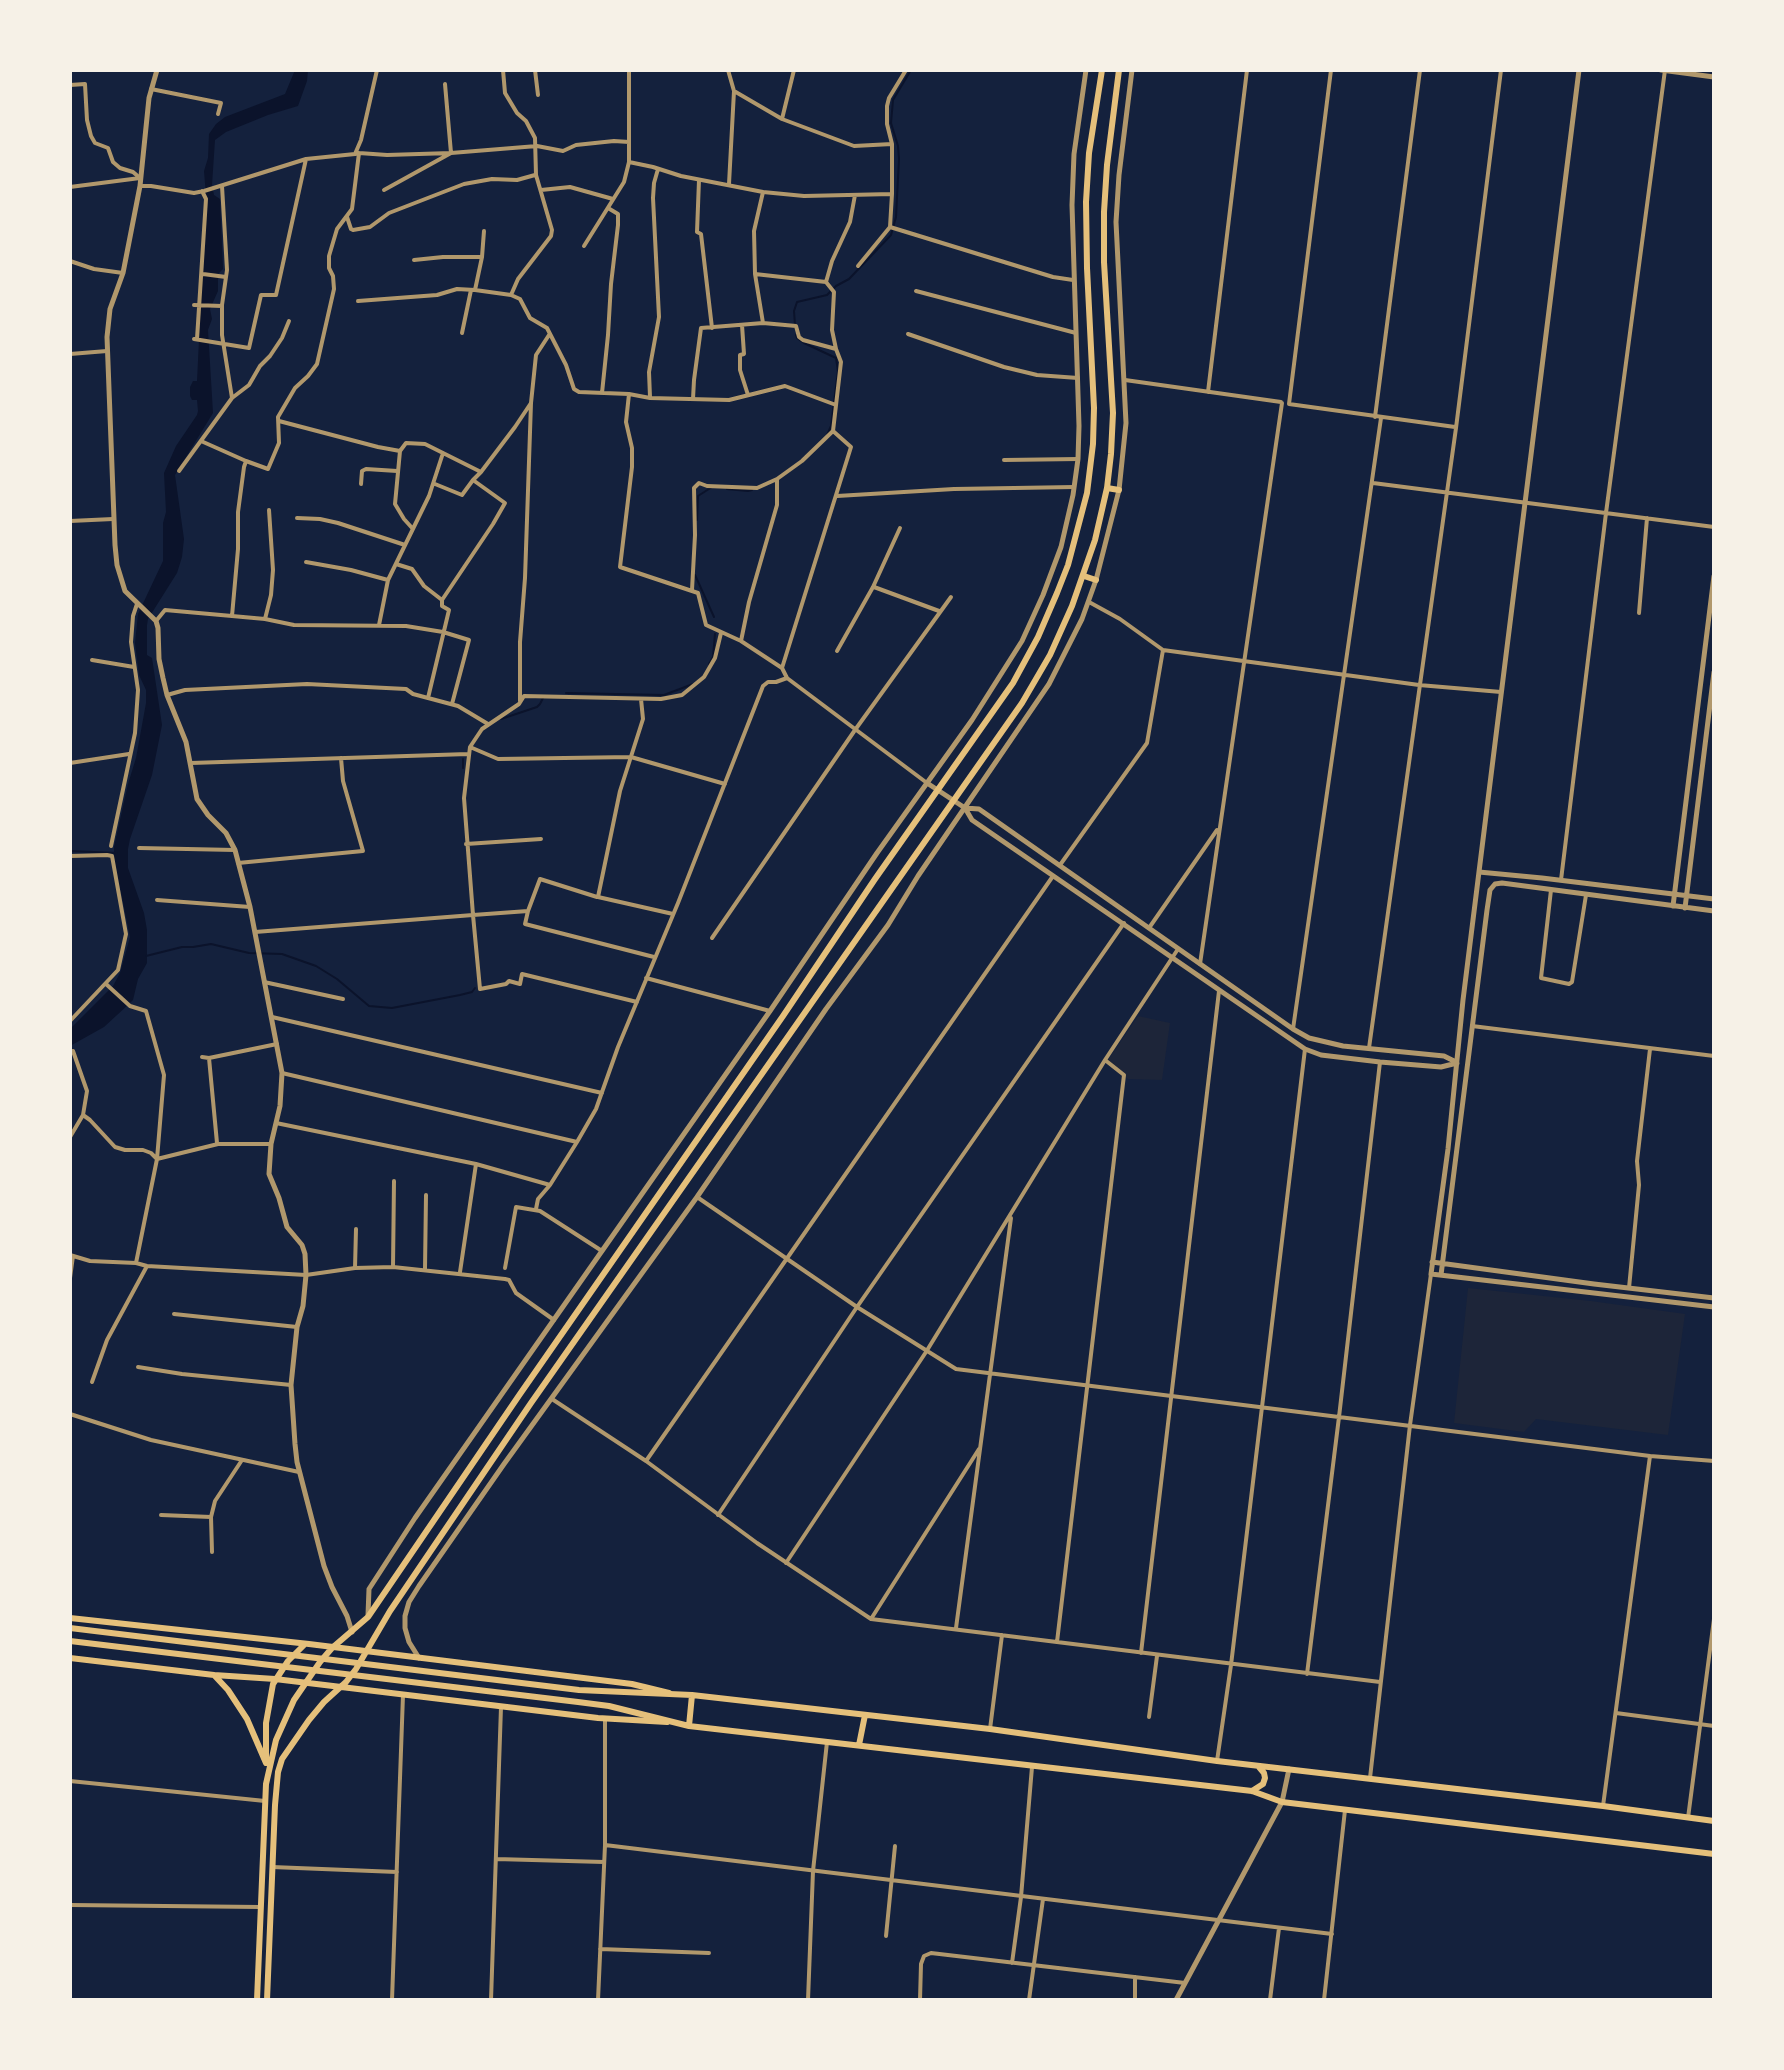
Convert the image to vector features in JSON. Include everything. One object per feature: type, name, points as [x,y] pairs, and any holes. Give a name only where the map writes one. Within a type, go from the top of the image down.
[{"type":"main road","points":[[257,2000],[268,1771],[281,1729],[305,1683],[332,1648],[368,1617],[1013,683],[1038,637],[1068,565],[1087,493],[1093,444],[1086,202],[1089,153],[1102,70]]},
{"type":"main road","points":[[267,2000],[276,1785],[282,1759],[309,1720],[351,1675],[390,1611],[522,1416],[1022,703],[1050,655],[1084,576],[1107,488],[1113,413],[1104,212],[1119,70]]},
{"type":"main road","points":[[1107,488],[1119,490]]},
{"type":"main road","points":[[1084,576],[1096,580]]},
{"type":"main road","points":[[70,1618],[632,1684],[669,1693]]},
{"type":"main road","points":[[70,1628],[579,1690],[692,1695],[990,1729],[1217,1761],[1714,1821]]},
{"type":"main road","points":[[70,1641],[609,1706],[689,1726],[1252,1791],[1282,1802],[1714,1854]]},
{"type":"main road","points":[[266,1763],[267,1711],[275,1679],[305,1644]]},
{"type":"main road","points":[[70,1658],[501,1707],[667,1722]]},
{"type":"main road","points":[[214,1675],[247,1719],[268,1771]]},
{"type":"main road","points":[[689,1726],[692,1695]]},
{"type":"main road","points":[[859,1745],[865,1715]]},
{"type":"main road","points":[[1252,1791],[1263,1784],[1265,1778],[1262,1769],[1255,1765]]},
{"type":"street","points":[[157,70],[151,89],[140,186],[123,273],[110,309],[107,337],[117,565],[125,591],[154,618],[158,628],[159,659],[167,695],[186,742],[197,799],[226,833],[235,850],[250,907],[282,1073],[269,1174],[287,1227],[302,1245],[305,1254],[303,1306],[297,1327],[291,1385],[297,1462],[324,1566],[352,1633]]},
{"type":"street","points":[[200,440],[268,469],[279,443],[278,417],[295,388],[317,364],[334,289],[329,256],[337,229],[352,209],[357,153],[377,70]]},
{"type":"street","points":[[503,70],[505,93],[535,138],[536,175],[552,230],[551,236],[518,279],[511,295]]},
{"type":"street","points":[[535,70],[538,95]]},
{"type":"street","points":[[584,246],[624,182],[629,162],[629,70]]},
{"type":"street","points":[[728,70],[734,91],[729,184]]},
{"type":"street","points":[[782,119],[794,70]]},
{"type":"street","points":[[858,266],[890,227],[892,144],[887,124],[889,98],[906,70]]},
{"type":"street","points":[[368,1617],[369,1589],[415,1518],[972,720],[1022,641],[1061,547],[1078,459],[1072,205],[1074,154],[1086,70]]},
{"type":"street","points":[[420,1659],[409,1642],[405,1628],[409,1602],[888,925],[1049,684],[1089,602],[1119,490],[1126,423],[1116,222],[1132,70]]},
{"type":"street","points":[[1208,392],[1247,70]]},
{"type":"street","points":[[1289,404],[1331,70]]},
{"type":"street","points":[[1375,417],[1420,70]]},
{"type":"street","points":[[1369,1048],[1456,428],[1501,70]]},
{"type":"street","points":[[1370,1778],[1410,1425],[1448,1149],[1463,1000],[1579,70]]},
{"type":"street","points":[[1561,880],[1663,70],[1714,77]]},
{"type":"street","points":[[70,85],[85,84],[87,120],[95,143],[108,148],[113,162],[120,168],[140,178]]},
{"type":"street","points":[[445,84],[451,153]]},
{"type":"street","points":[[151,89],[221,103],[218,114]]},
{"type":"street","points":[[734,91],[782,119],[854,146],[892,144]]},
{"type":"street","points":[[140,186],[194,193],[306,159],[357,153],[451,153],[537,146],[563,151],[576,145],[629,142]]},
{"type":"street","points":[[384,190],[451,153]]},
{"type":"street","points":[[203,191],[206,199],[203,274],[196,306],[195,339],[249,348],[261,295],[276,295],[306,159]]},
{"type":"street","points":[[629,162],[763,192],[804,196],[892,194]]},
{"type":"street","points":[[650,398],[649,372],[659,317],[653,198],[658,169]]},
{"type":"street","points":[[347,217],[351,229],[370,227],[389,213],[464,184],[492,179],[517,180],[536,175]]},
{"type":"street","points":[[70,187],[140,178]]},
{"type":"street","points":[[699,180],[697,232],[701,234],[712,328]]},
{"type":"street","points":[[220,187],[226,236],[219,306],[232,398]]},
{"type":"street","points":[[541,190],[570,187],[613,199]]},
{"type":"street","points":[[763,192],[754,231],[755,274],[763,323]]},
{"type":"street","points":[[826,282],[850,222],[855,195]]},
{"type":"street","points":[[602,393],[618,225],[618,214],[608,208]]},
{"type":"street","points":[[890,227],[1053,277],[1073,280]]},
{"type":"street","points":[[462,333],[482,257],[484,231]]},
{"type":"street","points":[[414,260],[482,257]]},
{"type":"street","points":[[70,261],[94,269],[123,273]]},
{"type":"street","points":[[203,274],[224,276]]},
{"type":"street","points":[[692,590],[694,488],[699,483],[757,488],[777,479],[802,461],[833,431],[841,362],[832,330],[834,292],[826,282],[755,274]]},
{"type":"street","points":[[358,301],[437,295],[457,289],[511,295],[520,299],[530,318],[547,328],[574,389],[579,392],[729,400],[785,386],[836,405]]},
{"type":"street","points":[[916,291],[1076,333]]},
{"type":"street","points":[[196,306],[219,306]]},
{"type":"street","points":[[179,471],[232,398],[249,385],[282,338],[289,321]]},
{"type":"street","points":[[693,399],[700,328],[763,323],[796,326],[803,340],[836,349]]},
{"type":"street","points":[[742,325],[744,355],[740,355],[740,370],[748,395]]},
{"type":"street","points":[[519,704],[531,403],[536,355],[549,334]]},
{"type":"street","points":[[908,334],[1004,367],[1037,375],[1078,378]]},
{"type":"street","points":[[70,354],[107,351]]},
{"type":"street","points":[[1125,380],[1456,428]]},
{"type":"street","points":[[629,394],[626,422],[632,448],[632,467],[620,567],[698,593],[706,625],[741,641],[782,668],[787,678],[965,808],[972,820],[1305,1049],[1321,1055],[1380,1062],[1441,1067],[1457,1063]]},
{"type":"street","points":[[435,484],[462,495],[531,403]]},
{"type":"street","points":[[1200,964],[1282,403]]},
{"type":"street","points":[[1293,1029],[1381,418]]},
{"type":"street","points":[[279,421],[400,451]]},
{"type":"street","points":[[782,668],[851,447],[833,431]]},
{"type":"street","points":[[413,529],[395,504],[400,451],[406,443],[425,444],[481,472]]},
{"type":"street","points":[[379,625],[388,580],[435,484],[443,453]]},
{"type":"street","points":[[1004,460],[1078,459]]},
{"type":"street","points":[[232,616],[238,512],[246,461]]},
{"type":"street","points":[[361,484],[362,471],[366,469],[397,471]]},
{"type":"street","points":[[741,641],[777,505],[777,479]]},
{"type":"street","points":[[428,698],[449,610],[442,606],[442,600],[505,503],[473,480]]},
{"type":"street","points":[[1373,483],[1714,527]]},
{"type":"street","points":[[837,496],[954,489],[1074,487]]},
{"type":"street","points":[[265,619],[273,570],[269,510]]},
{"type":"street","points":[[297,518],[329,521],[405,545]]},
{"type":"street","points":[[1639,613],[1647,518]]},
{"type":"street","points":[[70,521],[113,519]]},
{"type":"street","points":[[837,651],[873,587],[900,528]]},
{"type":"street","points":[[306,562],[388,580]]},
{"type":"street","points":[[396,564],[412,569],[424,586],[442,600]]},
{"type":"street","points":[[1673,906],[1714,576]]},
{"type":"street","points":[[873,587],[939,611]]},
{"type":"street","points":[[712,938],[951,597]]},
{"type":"street","points":[[1089,602],[1120,619],[1163,650],[1419,685],[1501,692]]},
{"type":"street","points":[[111,846],[135,733],[138,690],[131,642],[133,616],[138,605]]},
{"type":"street","points":[[154,618],[165,610],[265,619],[294,625],[406,626],[443,632],[469,640],[452,704]]},
{"type":"street","points":[[637,1002],[522,974],[520,984],[509,981],[480,989],[466,844],[464,798],[468,754],[488,724],[519,704],[524,696],[661,699],[682,695],[704,677],[715,658],[721,633]]},
{"type":"street","points":[[1060,865],[1147,743],[1163,650]]},
{"type":"street","points":[[92,660],[134,667]]},
{"type":"street","points":[[1685,908],[1714,672]]},
{"type":"street","points":[[536,1209],[538,1199],[550,1185],[596,1109],[763,686],[787,678]]},
{"type":"street","points":[[167,695],[185,690],[307,684],[406,689],[413,694],[458,706],[488,724]]},
{"type":"street","points":[[598,897],[620,791],[643,719],[641,699]]},
{"type":"street","points":[[470,747],[498,759],[631,757],[725,784]]},
{"type":"street","points":[[70,763],[129,754]]},
{"type":"street","points":[[190,763],[468,754]]},
{"type":"street","points":[[238,863],[363,851],[343,781],[341,757]]},
{"type":"street","points":[[965,808],[979,809],[1309,1038],[1327,1043],[1444,1056],[1457,1063]]},
{"type":"street","points":[[1148,928],[1218,828]]},
{"type":"street","points":[[466,844],[541,839]]},
{"type":"street","points":[[139,848],[235,850]]},
{"type":"street","points":[[70,856],[112,856],[126,934],[118,970],[108,986],[70,1021]]},
{"type":"street","points":[[1479,872],[1714,899]]},
{"type":"street","points":[[646,1461],[1053,876]]},
{"type":"street","points":[[654,957],[525,924],[540,879],[598,897],[673,914]]},
{"type":"street","points":[[1441,1275],[1490,890],[1495,884],[1502,883],[1714,911]]},
{"type":"street","points":[[1551,890],[1541,978],[1569,984],[1572,982],[1586,895]]},
{"type":"street","points":[[157,900],[250,907]]},
{"type":"street","points":[[254,933],[528,911]]},
{"type":"street","points":[[718,1515],[857,1307],[1124,923]]},
{"type":"street","points":[[1156,945],[1161,937]]},
{"type":"street","points":[[786,1563],[926,1352],[1105,1060],[1178,949]]},
{"type":"street","points":[[646,978],[770,1011]]},
{"type":"street","points":[[264,982],[343,999]]},
{"type":"street","points":[[108,986],[130,1006],[146,1011],[164,1075],[156,1159],[136,1263]]},
{"type":"street","points":[[1141,1653],[1219,991]]},
{"type":"street","points":[[1463,1000],[1475,1001]]},
{"type":"street","points":[[272,1017],[602,1093]]},
{"type":"street","points":[[1472,1026],[1714,1056]]},
{"type":"street","points":[[218,1144],[206,1058],[277,1044]]},
{"type":"street","points":[[1217,1761],[1305,1049]]},
{"type":"street","points":[[1629,1288],[1639,1185],[1637,1161],[1650,1049]]},
{"type":"street","points":[[70,1137],[83,1115],[87,1091],[73,1051]]},
{"type":"street","points":[[1057,1642],[1124,1075],[1105,1060]]},
{"type":"street","points":[[1307,1674],[1380,1062]]},
{"type":"street","points":[[282,1073],[577,1142]]},
{"type":"street","points":[[83,1115],[115,1147],[143,1150],[156,1159]]},
{"type":"street","points":[[276,1123],[476,1164],[550,1185]]},
{"type":"street","points":[[156,1159],[218,1144],[271,1144]]},
{"type":"street","points":[[1448,1149],[1457,1149]]},
{"type":"street","points":[[460,1273],[476,1164]]},
{"type":"street","points":[[393,1267],[394,1181]]},
{"type":"street","points":[[425,1269],[426,1195]]},
{"type":"street","points":[[697,1197],[857,1307],[956,1369],[1650,1456],[1714,1461]]},
{"type":"street","points":[[505,1268],[515,1208],[518,1207],[536,1209],[602,1251]]},
{"type":"street","points":[[956,1628],[1011,1215]]},
{"type":"street","points":[[355,1268],[356,1229]]},
{"type":"street","points":[[70,1278],[72,1256],[90,1261],[147,1266],[306,1275],[355,1268],[425,1269],[509,1280],[516,1293],[554,1320]]},
{"type":"street","points":[[1432,1262],[1714,1298]]},
{"type":"street","points":[[92,1382],[107,1340],[147,1266]]},
{"type":"street","points":[[1431,1274],[1714,1307]]},
{"type":"street","points":[[174,1314],[297,1327]]},
{"type":"street","points":[[138,1367],[291,1385]]},
{"type":"street","points":[[552,1399],[871,1619],[1380,1682]]},
{"type":"street","points":[[70,1414],[151,1440],[301,1472]]},
{"type":"street","points":[[871,1619],[980,1447]]},
{"type":"street","points":[[1603,1806],[1650,1456]]},
{"type":"street","points":[[212,1552],[211,1517],[215,1501],[242,1460]]},
{"type":"street","points":[[161,1515],[211,1517]]},
{"type":"street","points":[[1688,1818],[1714,1619]]},
{"type":"street","points":[[990,1729],[1002,1635]]},
{"type":"street","points":[[1149,1717],[1157,1655]]},
{"type":"street","points":[[392,2000],[403,1695]]},
{"type":"street","points":[[491,2000],[501,1707]]},
{"type":"street","points":[[1616,1713],[1714,1726]]},
{"type":"street","points":[[598,2000],[605,1845],[605,1718]]},
{"type":"street","points":[[808,2000],[813,1871],[827,1742]]},
{"type":"street","points":[[1012,1963],[1032,1765]]},
{"type":"street","points":[[1176,2000],[1282,1802],[1289,1769]]},
{"type":"street","points":[[70,1781],[265,1801]]},
{"type":"street","points":[[1324,2000],[1345,1810]]},
{"type":"street","points":[[605,1845],[1332,1934]]},
{"type":"street","points":[[886,1936],[895,1846]]},
{"type":"street","points":[[496,1859],[604,1862]]},
{"type":"street","points":[[272,1867],[397,1872]]},
{"type":"street","points":[[1029,2000],[1044,1899]]},
{"type":"street","points":[[70,1905],[260,1907]]},
{"type":"street","points":[[1270,2000],[1279,1928]]},
{"type":"street","points":[[600,1949],[709,1953]]},
{"type":"street","points":[[920,2000],[921,1964],[924,1956],[931,1953],[1185,1983]]},
{"type":"street","points":[[1135,1977],[1135,2000]]},
{"type":"shaded area","points":[[295,70],[308,70],[298,106],[226,132],[215,140],[212,185],[214,195],[220,199],[223,269],[218,274],[218,291],[210,309],[212,319],[208,330],[213,413],[175,475],[184,539],[182,557],[177,573],[147,625],[147,655],[152,658],[162,725],[152,775],[128,849],[128,868],[147,930],[147,963],[138,979],[133,1000],[104,1027],[70,1046],[70,1029],[113,986],[130,937],[114,847],[146,703],[135,643],[138,614],[163,561],[166,512],[164,473],[176,446],[198,411],[197,400],[192,400],[190,396],[190,387],[193,381],[197,381],[206,196],[204,171],[209,134],[225,117],[285,94]]},
{"type":"shaded area","points":[[1138,1016],[1170,1023],[1162,1080],[1128,1079],[1108,1060]]},
{"type":"shaded area","points":[[1468,1288],[1685,1314],[1668,1435],[1536,1419],[1524,1432],[1454,1423]]},
{"type":"waterway","points":[[795,325],[797,302],[827,295],[849,279],[891,235],[896,217],[899,159],[891,123],[893,100],[911,70]]},
{"type":"waterway","points":[[796,335],[804,343],[836,358],[838,371],[831,426],[827,435]]},
{"type":"waterway","points":[[697,520],[698,496],[712,487]]},
{"type":"waterway","points":[[727,489],[752,490]]},
{"type":"waterway","points":[[695,575],[714,617]]},
{"type":"waterway","points":[[709,664],[713,657],[715,634]]},
{"type":"waterway","points":[[566,693],[664,695],[693,684]]},
{"type":"waterway","points":[[501,719],[537,707],[543,698]]},
{"type":"waterway","points":[[463,759],[463,768]]},
{"type":"waterway","points":[[70,851],[117,853]]},
{"type":"waterway","points":[[146,956],[211,944],[249,953],[282,954],[316,966],[369,1006],[392,1008],[460,995],[475,988]]}]
